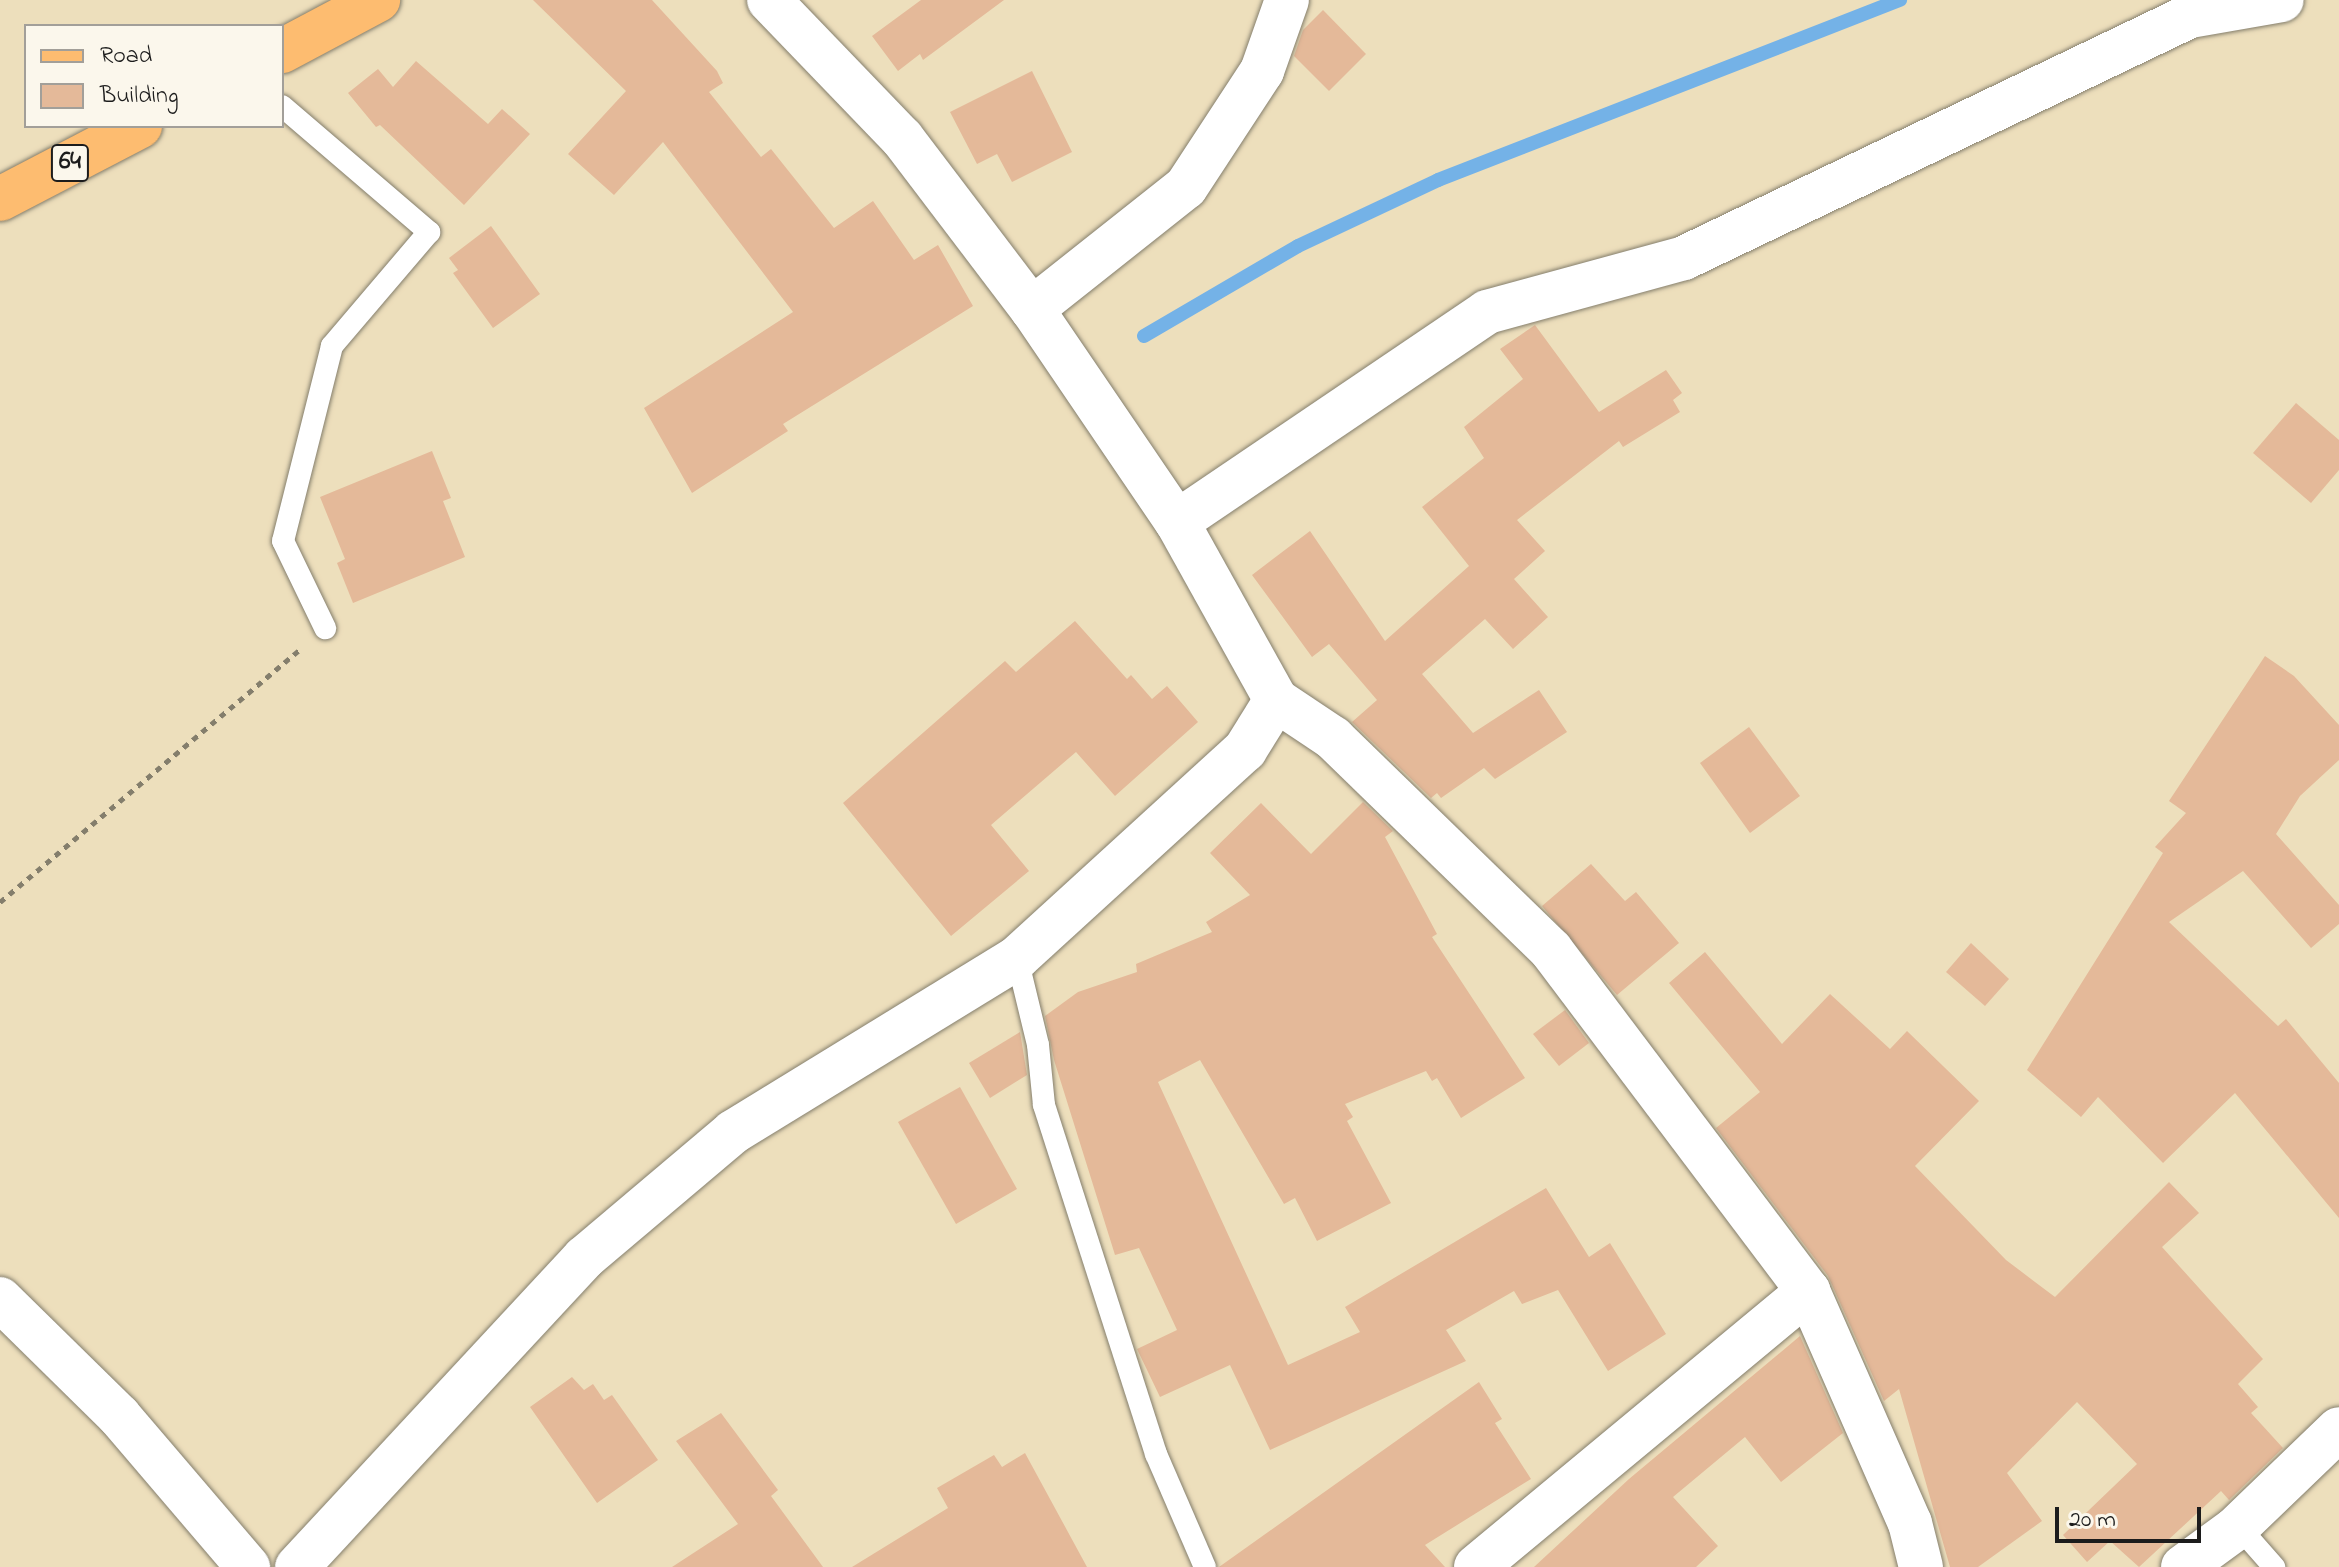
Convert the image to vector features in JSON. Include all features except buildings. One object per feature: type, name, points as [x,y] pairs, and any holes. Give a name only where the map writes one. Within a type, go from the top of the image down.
[{"type":"main road","points":[[284,50],[378,0]]},
{"type":"main road","name":"64","points":[[0,199],[136,128]]},
{"type":"street","points":[[769,0],[902,138],[1032,309],[1177,522],[1276,700],[1333,738],[1551,950],[1808,1291],[1910,1523],[1921,1567]]},
{"type":"street","points":[[1032,309],[1186,187],[1262,71],[1287,0]]},
{"type":"street","points":[[1177,522],[1487,312],[1684,258],[2190,16],[2282,0]]},
{"type":"street","points":[[297,1567],[584,1258],[722,1141],[1017,958],[1245,750],[1276,700]]},
{"type":"street","points":[[1476,1567],[1808,1291]]},
{"type":"street","points":[[0,1299],[119,1416],[248,1567]]},
{"type":"street","points":[[2183,1567],[2238,1526],[2339,1429]]},
{"type":"lane","points":[[284,108],[429,232],[332,346],[283,541],[325,628]]},
{"type":"lane","points":[[1017,958],[1038,1045],[1044,1105],[1156,1454],[1205,1567]]},
{"type":"lane","points":[[2238,1526],[2274,1567]]},
{"type":"path","points":[[0,902],[325,628]]},
{"type":"waterway","points":[[1144,336],[1298,246],[1438,180],[1900,0]]}]
